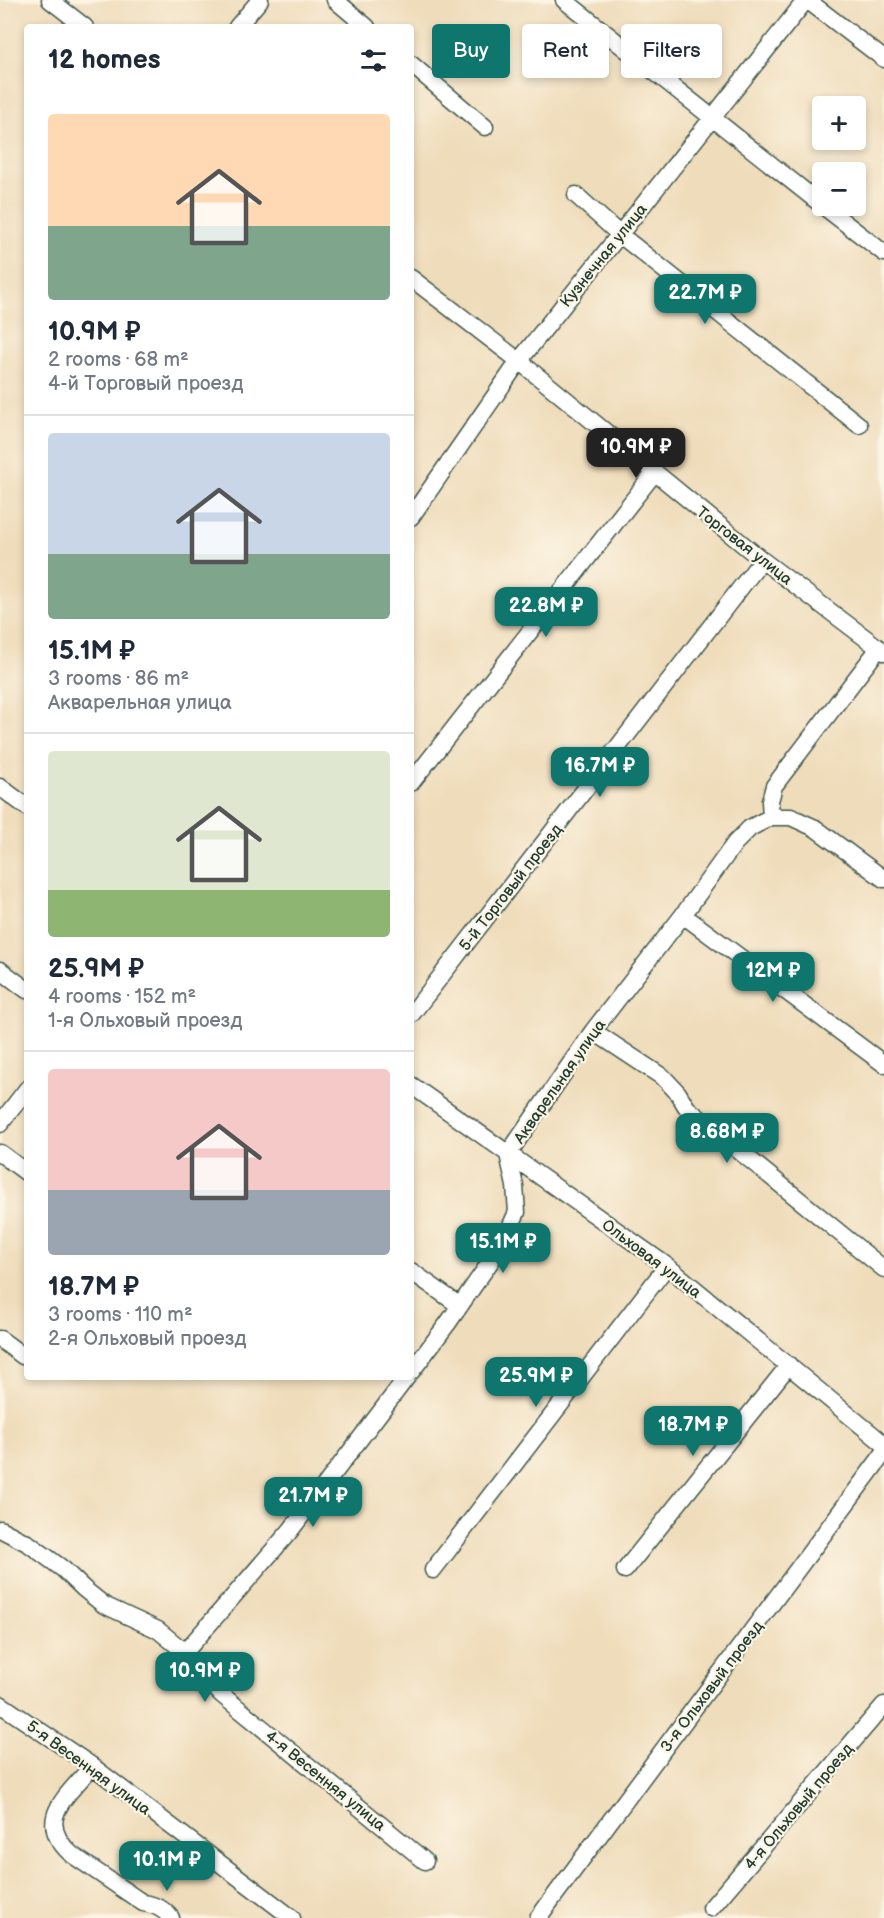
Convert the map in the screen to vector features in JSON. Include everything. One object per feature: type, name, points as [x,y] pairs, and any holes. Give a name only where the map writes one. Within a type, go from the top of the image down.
[{"type":"street","points":[[240,24],[260,0]]},
{"type":"street","points":[[335,0],[363,24]]},
{"type":"street","points":[[564,0],[812,196]]},
{"type":"street","points":[[807,0],[884,59]]},
{"type":"street","name":"Кузнечная улица","points":[[414,513],[519,361],[807,0]]},
{"type":"street","points":[[57,2],[82,24]]},
{"type":"street","points":[[414,67],[485,127]]},
{"type":"street","points":[[576,195],[619,234],[859,425]]},
{"type":"street","points":[[837,216],[884,253]]},
{"type":"street","name":"Торговая улица","points":[[414,280],[519,361],[762,560],[881,650]]},
{"type":"street","points":[[414,779],[655,472]]},
{"type":"street","name":"5-й Торговый проезд","points":[[414,1012],[762,560]]},
{"type":"street","points":[[881,650],[774,786],[770,801],[771,817],[791,817],[815,828],[884,879]]},
{"type":"street","points":[[0,787],[24,805]]},
{"type":"street","name":"Акварельная улица","points":[[414,1368],[502,1245],[517,1212],[515,1186],[508,1154],[593,1030],[683,915],[735,843],[750,828],[771,817]]},
{"type":"street","points":[[683,915],[884,1064]]},
{"type":"street","points":[[0,970],[24,988]]},
{"type":"street","points":[[593,1030],[664,1078],[678,1093],[687,1108],[884,1269]]},
{"type":"street","name":"Ольховая улица","points":[[414,1087],[667,1266],[884,1444]]},
{"type":"street","points":[[0,1124],[24,1093]]},
{"type":"street","points":[[0,1153],[24,1171]]},
{"type":"street","points":[[433,1570],[667,1266]]},
{"type":"street","points":[[414,1273],[460,1306]]},
{"type":"street","points":[[0,1339],[23,1356]]},
{"type":"street","points":[[625,1570],[789,1365]]},
{"type":"street","points":[[185,1652],[290,1531],[405,1380]]},
{"type":"street","name":"3-я Ольховый проезд","points":[[538,1918],[884,1453]]},
{"type":"street","name":"4-я Весенняя улица","points":[[0,1529],[29,1544],[63,1569],[104,1605],[158,1630],[185,1652],[198,1671],[222,1695],[425,1861]]},
{"type":"street","name":"5-я Весенняя улица","points":[[0,1704],[92,1766],[292,1918]]},
{"type":"street","name":"4-я Ольховый проезд","points":[[711,1908],[884,1705]]},
{"type":"street","points":[[92,1766],[59,1807],[53,1818],[54,1833],[61,1845],[71,1854],[143,1903],[155,1905],[165,1911],[171,1918]]}]
